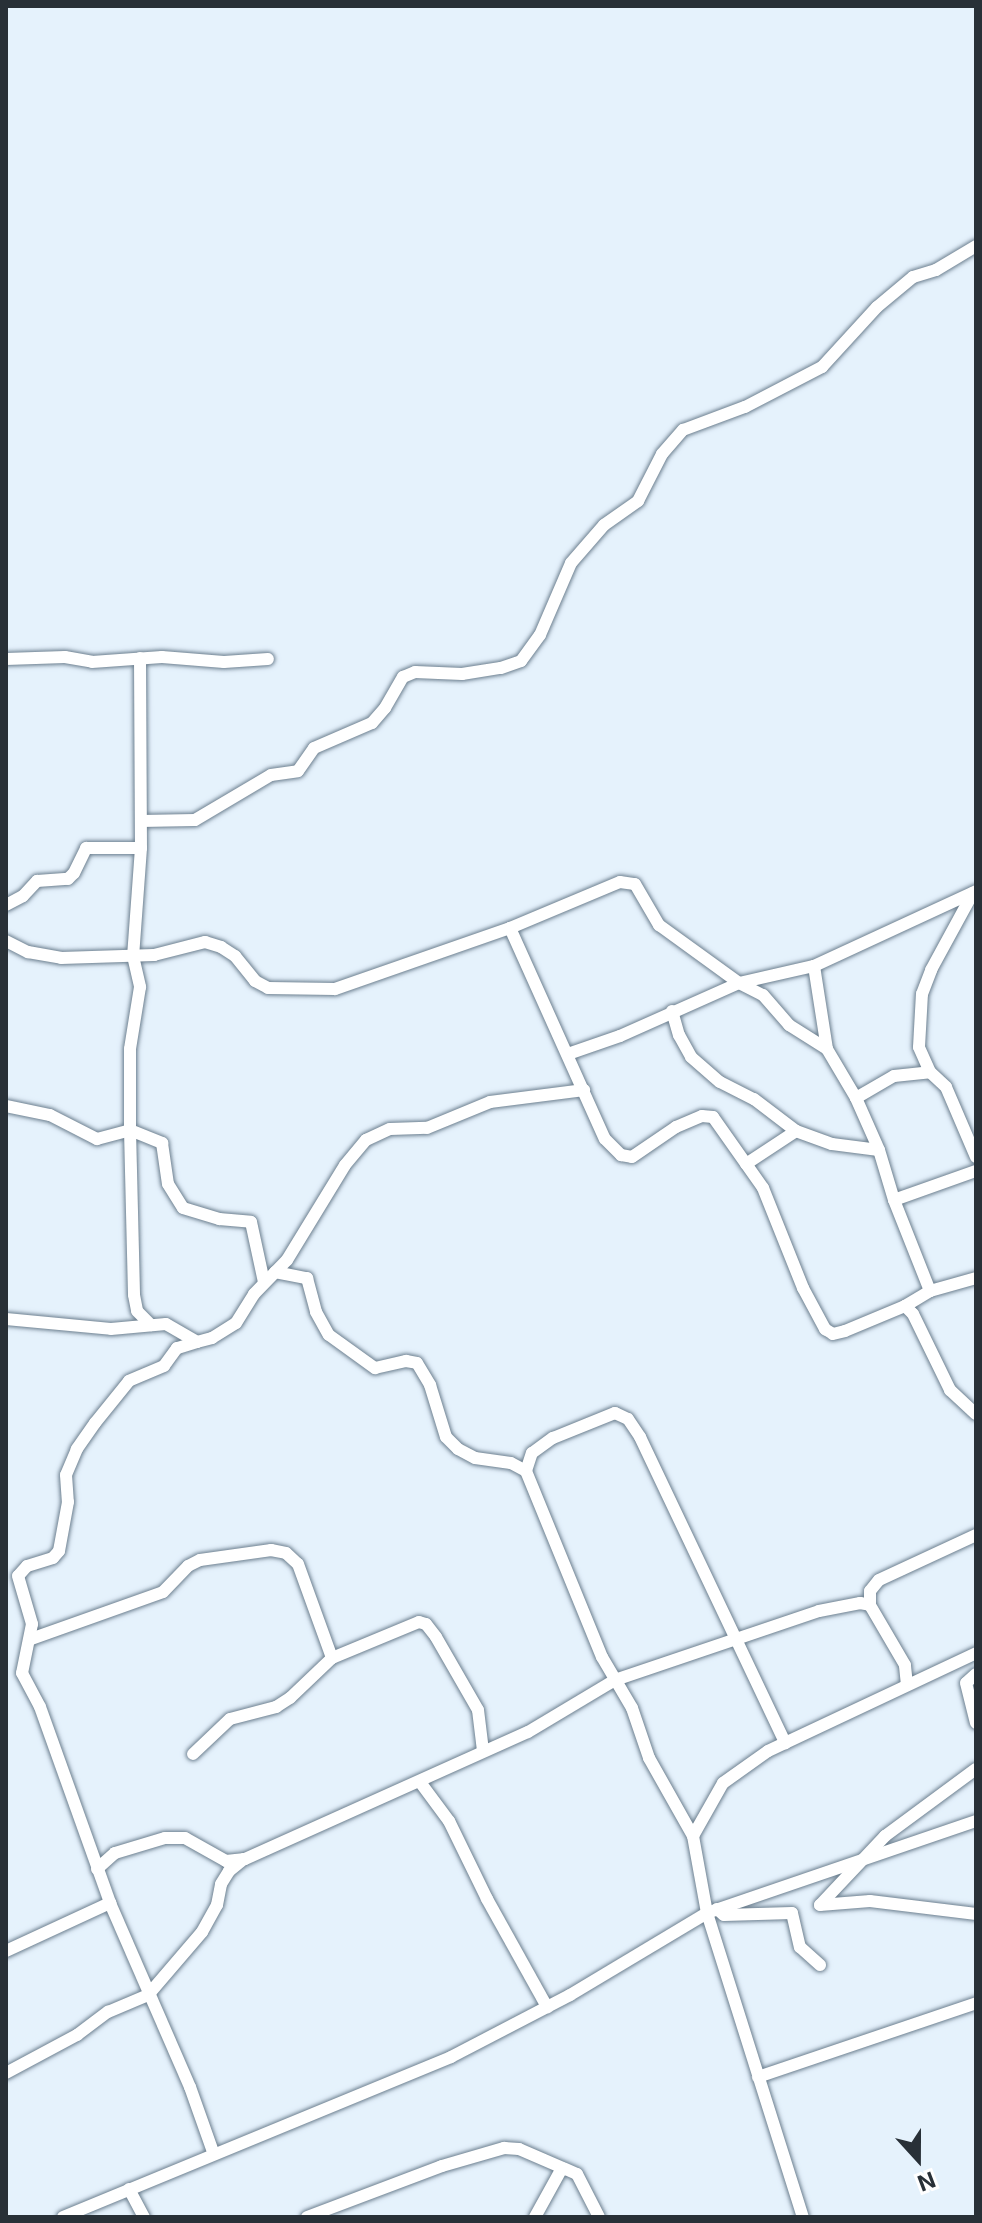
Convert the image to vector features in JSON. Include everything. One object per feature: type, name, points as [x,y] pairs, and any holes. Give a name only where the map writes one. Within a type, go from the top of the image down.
[{"type":"street","points":[[141,821],[195,820],[271,775],[298,771],[314,748],[372,723],[403,677],[415,672],[462,674],[501,668],[521,661],[540,635],[571,563],[604,525],[638,501],[662,454],[683,430],[745,407],[822,367],[877,307],[913,277],[936,270],[976,246]]},
{"type":"street","points":[[6,659],[65,657],[92,662],[140,658],[224,662],[268,659]]},
{"type":"street","points":[[140,658],[141,848],[133,956],[140,987],[130,1049],[130,1130],[134,1295],[137,1311],[151,1325]]},
{"type":"street","points":[[6,905],[23,896],[37,881],[68,879],[86,848],[141,848]]},
{"type":"street","points":[[6,941],[28,952],[61,958],[170,953],[205,942],[235,956],[255,981],[268,988],[335,989],[510,928],[620,882],[635,884],[659,925],[739,983],[763,995],[789,1025],[827,1049]]},
{"type":"street","points":[[568,1054],[620,1036],[739,983],[814,966],[975,892]]},
{"type":"street","points":[[975,892],[931,970],[922,994],[919,1047],[930,1072],[946,1087],[976,1157]]},
{"type":"street","points":[[510,928],[605,1139],[621,1155],[632,1157],[676,1127],[702,1116],[713,1117],[763,1188],[803,1288],[825,1329],[833,1334],[845,1331],[905,1306],[930,1291],[976,1278]]},
{"type":"street","points":[[814,966],[827,1049],[856,1098],[879,1150],[894,1200],[930,1291]]},
{"type":"street","points":[[672,1011],[679,1035],[691,1057],[720,1082],[754,1099],[796,1131],[832,1144],[879,1150]]},
{"type":"street","points":[[856,1098],[894,1076],[930,1072]]},
{"type":"street","points":[[213,2152],[190,2087],[110,1903],[61,1759],[34,1693],[22,1673],[32,1624],[18,1576],[27,1566],[53,1558],[59,1551],[68,1502],[66,1475],[77,1449],[129,1381],[164,1366],[177,1348],[236,1323],[264,1282],[293,1252],[345,1165],[366,1140],[390,1129],[427,1128],[490,1102],[584,1090]]},
{"type":"street","points":[[6,1106],[50,1115],[97,1139],[130,1130],[162,1143],[168,1184],[183,1208],[219,1219],[251,1222],[264,1282]]},
{"type":"street","points":[[746,1164],[796,1131]]},
{"type":"street","points":[[894,1200],[976,1171]]},
{"type":"street","points":[[275,1272],[307,1278],[316,1312],[329,1335],[375,1368],[406,1361],[417,1363],[430,1385],[446,1437],[458,1449],[475,1458],[511,1463],[526,1471],[615,1680],[632,1708],[649,1758],[693,1836],[758,2077],[803,2217]]},
{"type":"street","points":[[905,1306],[913,1314],[937,1369],[973,1408]]},
{"type":"street","points":[[6,1319],[111,1329],[166,1324],[197,1342]]},
{"type":"street","points":[[526,1471],[532,1453],[553,1438],[615,1413],[628,1419],[640,1437],[785,1743]]},
{"type":"street","points":[[907,1685],[905,1665],[870,1605],[870,1591],[879,1580],[976,1535]]},
{"type":"street","points":[[31,1639],[163,1592],[188,1566],[200,1560],[271,1550],[286,1553],[298,1564],[332,1658]]},
{"type":"street","points":[[6,2073],[77,2035],[108,2012],[148,1995],[202,1932],[217,1905],[221,1884],[229,1871],[245,1859],[420,1782],[483,1749],[528,1732],[615,1680],[819,1611],[860,1603],[870,1605]]},
{"type":"street","points":[[193,1754],[230,1719],[276,1707],[290,1698],[332,1658],[400,1627],[419,1622],[426,1624],[478,1710],[483,1749]]},
{"type":"street","points":[[693,1836],[723,1783],[785,1743],[976,1653]]},
{"type":"street","points":[[976,1674],[966,1683],[976,1723]]},
{"type":"street","points":[[976,1768],[885,1836],[820,1905],[870,1901],[976,1914]]},
{"type":"street","points":[[420,1782],[449,1821],[487,1899],[547,2007]]},
{"type":"street","points":[[63,2217],[213,2152],[451,2057],[547,2007],[712,1911],[976,1821]]},
{"type":"street","points":[[97,1869],[115,1853],[165,1838],[185,1838],[226,1861],[245,1859]]},
{"type":"street","points":[[6,1951],[110,1903]]},
{"type":"street","points":[[712,1911],[724,1915],[792,1913],[800,1947],[820,1965]]},
{"type":"street","points":[[758,2077],[976,2003]]},
{"type":"street","points":[[307,2217],[330,2213],[494,2150],[519,2149],[577,2174],[599,2217]]},
{"type":"street","points":[[535,2217],[562,2168]]},
{"type":"street","points":[[129,2189],[144,2217]]}]
